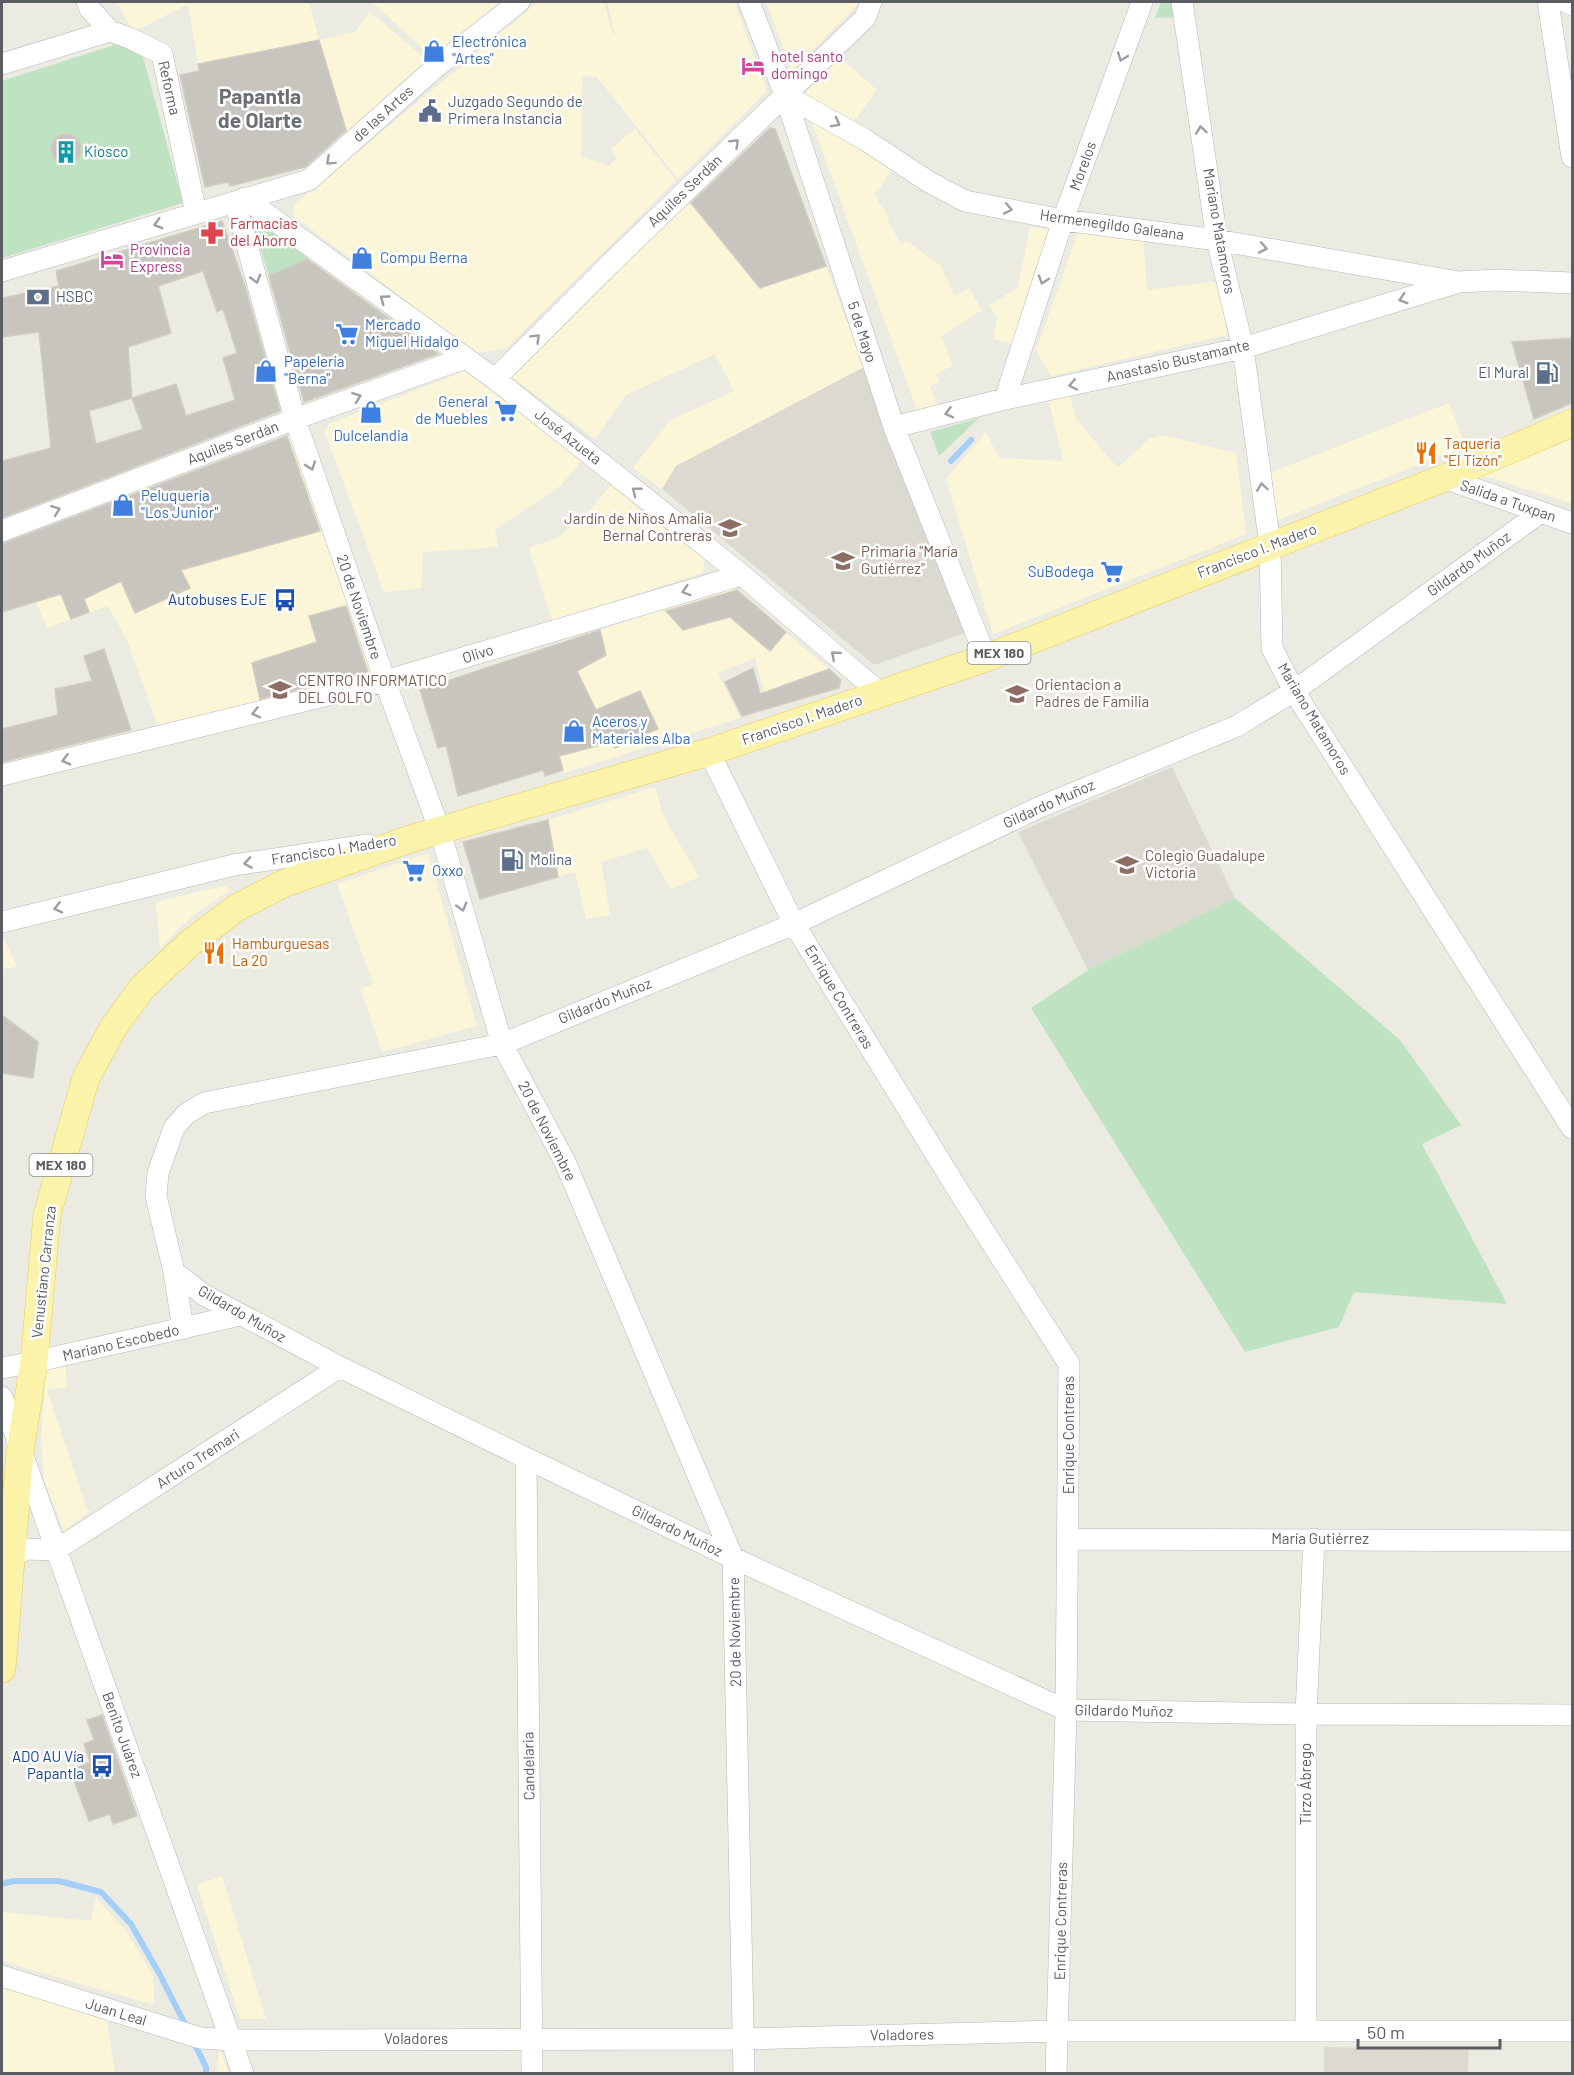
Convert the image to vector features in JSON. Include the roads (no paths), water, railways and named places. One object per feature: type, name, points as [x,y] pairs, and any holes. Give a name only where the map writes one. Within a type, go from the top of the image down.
[{"type":"main road","name":"Francisco I. Madero","points":[[410,839],[709,752],[986,658],[1444,478],[1572,423]]},
{"type":"main road","name":"Venustiano Carranza","points":[[2,1669],[20,1452],[34,1362],[47,1215],[86,1078],[113,1028],[142,988],[190,943],[238,907],[285,883],[410,839]]},
{"type":"street","name":"de las Artes","points":[[2,271],[309,180],[436,67],[519,2]]},
{"type":"street","name":"5 de Mayo","points":[[749,2],[785,95],[894,427],[986,658]]},
{"type":"street","name":"Aquiles Serdán","points":[[495,379],[610,264],[865,18],[871,2]]},
{"type":"street","name":"Morelos","points":[[1005,399],[1063,220],[1142,2]]},
{"type":"street","name":"Mariano Matamoros","points":[[1182,2],[1217,240],[1243,348],[1270,545],[1272,648],[1294,691],[1572,1128]]},
{"type":"street","points":[[1548,2],[1572,157]]},
{"type":"street","points":[[1566,2],[1572,5]]},
{"type":"street","name":"Reforma","points":[[88,5],[110,31],[162,54],[196,213]]},
{"type":"street","points":[[2,64],[110,31]]},
{"type":"street","name":"Hermenegildo Galeana","points":[[785,95],[864,139],[929,183],[965,201],[1063,220],[1217,240],[1459,282],[1498,280],[1572,282]]},
{"type":"street","name":"José Azueta","points":[[239,200],[495,379],[742,574],[880,693]]},
{"type":"street","name":"20 de Noviembre","points":[[239,200],[295,419],[385,681],[441,831],[502,1044],[565,1162],[733,1558],[744,2073]]},
{"type":"street","name":"Anastasio Bustamante","points":[[894,427],[1005,399],[1243,348],[1459,282]]},
{"type":"street","name":"Aquiles Serdán","points":[[2,531],[295,419],[465,358]]},
{"type":"street","name":"Salida a Tuxpan","points":[[1444,478],[1572,523]]},
{"type":"street","name":"Gildardo Muñoz","points":[[1541,512],[1294,691],[1237,726],[1040,807],[794,924],[502,1044],[204,1103],[186,1114],[174,1128],[158,1173],[156,1196],[174,1272],[204,1295],[340,1367],[733,1558],[1066,1710],[1572,1715]]},
{"type":"street","name":"Olivo","points":[[2,775],[385,681],[742,574]]},
{"type":"street","name":"Enrique Contreras","points":[[709,752],[794,924],[961,1195],[1069,1364],[1066,1710],[1056,2073]]},
{"type":"street","name":"Francisco I. Madero","points":[[2,922],[234,865],[410,839]]},
{"type":"street","points":[[174,1272],[183,1329]]},
{"type":"street","name":"Mariano Escobedo","points":[[2,1368],[240,1315]]},
{"type":"street","name":"Arturo Tremari","points":[[56,1550],[340,1367]]},
{"type":"street","name":"Benito Juárez","points":[[2,1397],[243,2073]]},
{"type":"street","name":"Candelaria","points":[[526,1458],[532,2073]]},
{"type":"street","name":"María Gutiérrez","points":[[1068,1539],[1572,1541]]},
{"type":"street","name":"Tirzo Ábrego","points":[[1306,2030],[1306,1714],[1314,1539]]},
{"type":"street","points":[[10,1557],[26,1549],[56,1550]]},
{"type":"street","name":"Juan Leal","points":[[2,1976],[200,2038],[231,2040]]},
{"type":"street","name":"Voladores","points":[[231,2040],[745,2039],[1058,2031],[1572,2031]]},
{"type":"waterway","points":[[951,461],[971,440]]},
{"type":"waterway","points":[[2,1884],[13,1881],[59,1881],[101,1892],[131,1924],[187,2028]]},
{"type":"waterway","points":[[194,2043],[206,2067],[206,2074]]},
{"type":"place","name":"Electrónica \"Artes\"","points":[[434,51]]},
{"type":"place","name":"hotel santo domingo","points":[[753,66]]},
{"type":"place","name":"Juzgado Segundo de Primera Instancia","points":[[430,111]]},
{"type":"place","name":"Kiosco","points":[[66,152]]},
{"type":"place","name":"Farmacias del Ahorro","points":[[212,233]]},
{"type":"place","name":"Compu Berna","points":[[362,258]]},
{"type":"place","name":"Provincia Express","points":[[112,259]]},
{"type":"place","name":"HSBC","points":[[38,297]]},
{"type":"place","name":"Mercado Miguel Hidalgo","points":[[347,334]]},
{"type":"place","name":"Papelería \"Berna\"","points":[[266,371]]},
{"type":"place","name":"El Mural","points":[[1547,373]]},
{"type":"place","name":"General de Muebles","points":[[506,411]]},
{"type":"place","name":"Dulcelandia","points":[[371,412]]},
{"type":"place","name":"Taquería \"El Tizón\"","points":[[1426,453]]},
{"type":"place","name":"Peluquería \"Los Junior\"","points":[[123,505]]},
{"type":"place","name":"Jardín de Niños Amalia Bernal Contreras","points":[[730,528]]},
{"type":"place","name":"Primaria \"María Gutiérrez\"","points":[[843,561]]},
{"type":"place","name":"SuBodega","points":[[1112,572]]},
{"type":"place","name":"Autobuses EJE","points":[[285,600]]},
{"type":"place","name":"CENTRO INFORMATICO DEL GOLFO","points":[[280,690]]},
{"type":"place","name":"Orientacion a Padres de Familia","points":[[1017,694]]},
{"type":"place","name":"Aceros y Materiales Alba","points":[[574,731]]},
{"type":"place","name":"Molina","points":[[512,860]]},
{"type":"place","name":"Colegio Guadalupe Victoria","points":[[1127,865]]},
{"type":"place","name":"Oxxo","points":[[414,871]]},
{"type":"place","name":"Hamburguesas La 20","points":[[214,953]]},
{"type":"place","name":"ADO AU Vía Papantla","points":[[102,1766]]},
{"type":"district","name":"Papantla de Olarte","points":[[260,109]]}]
